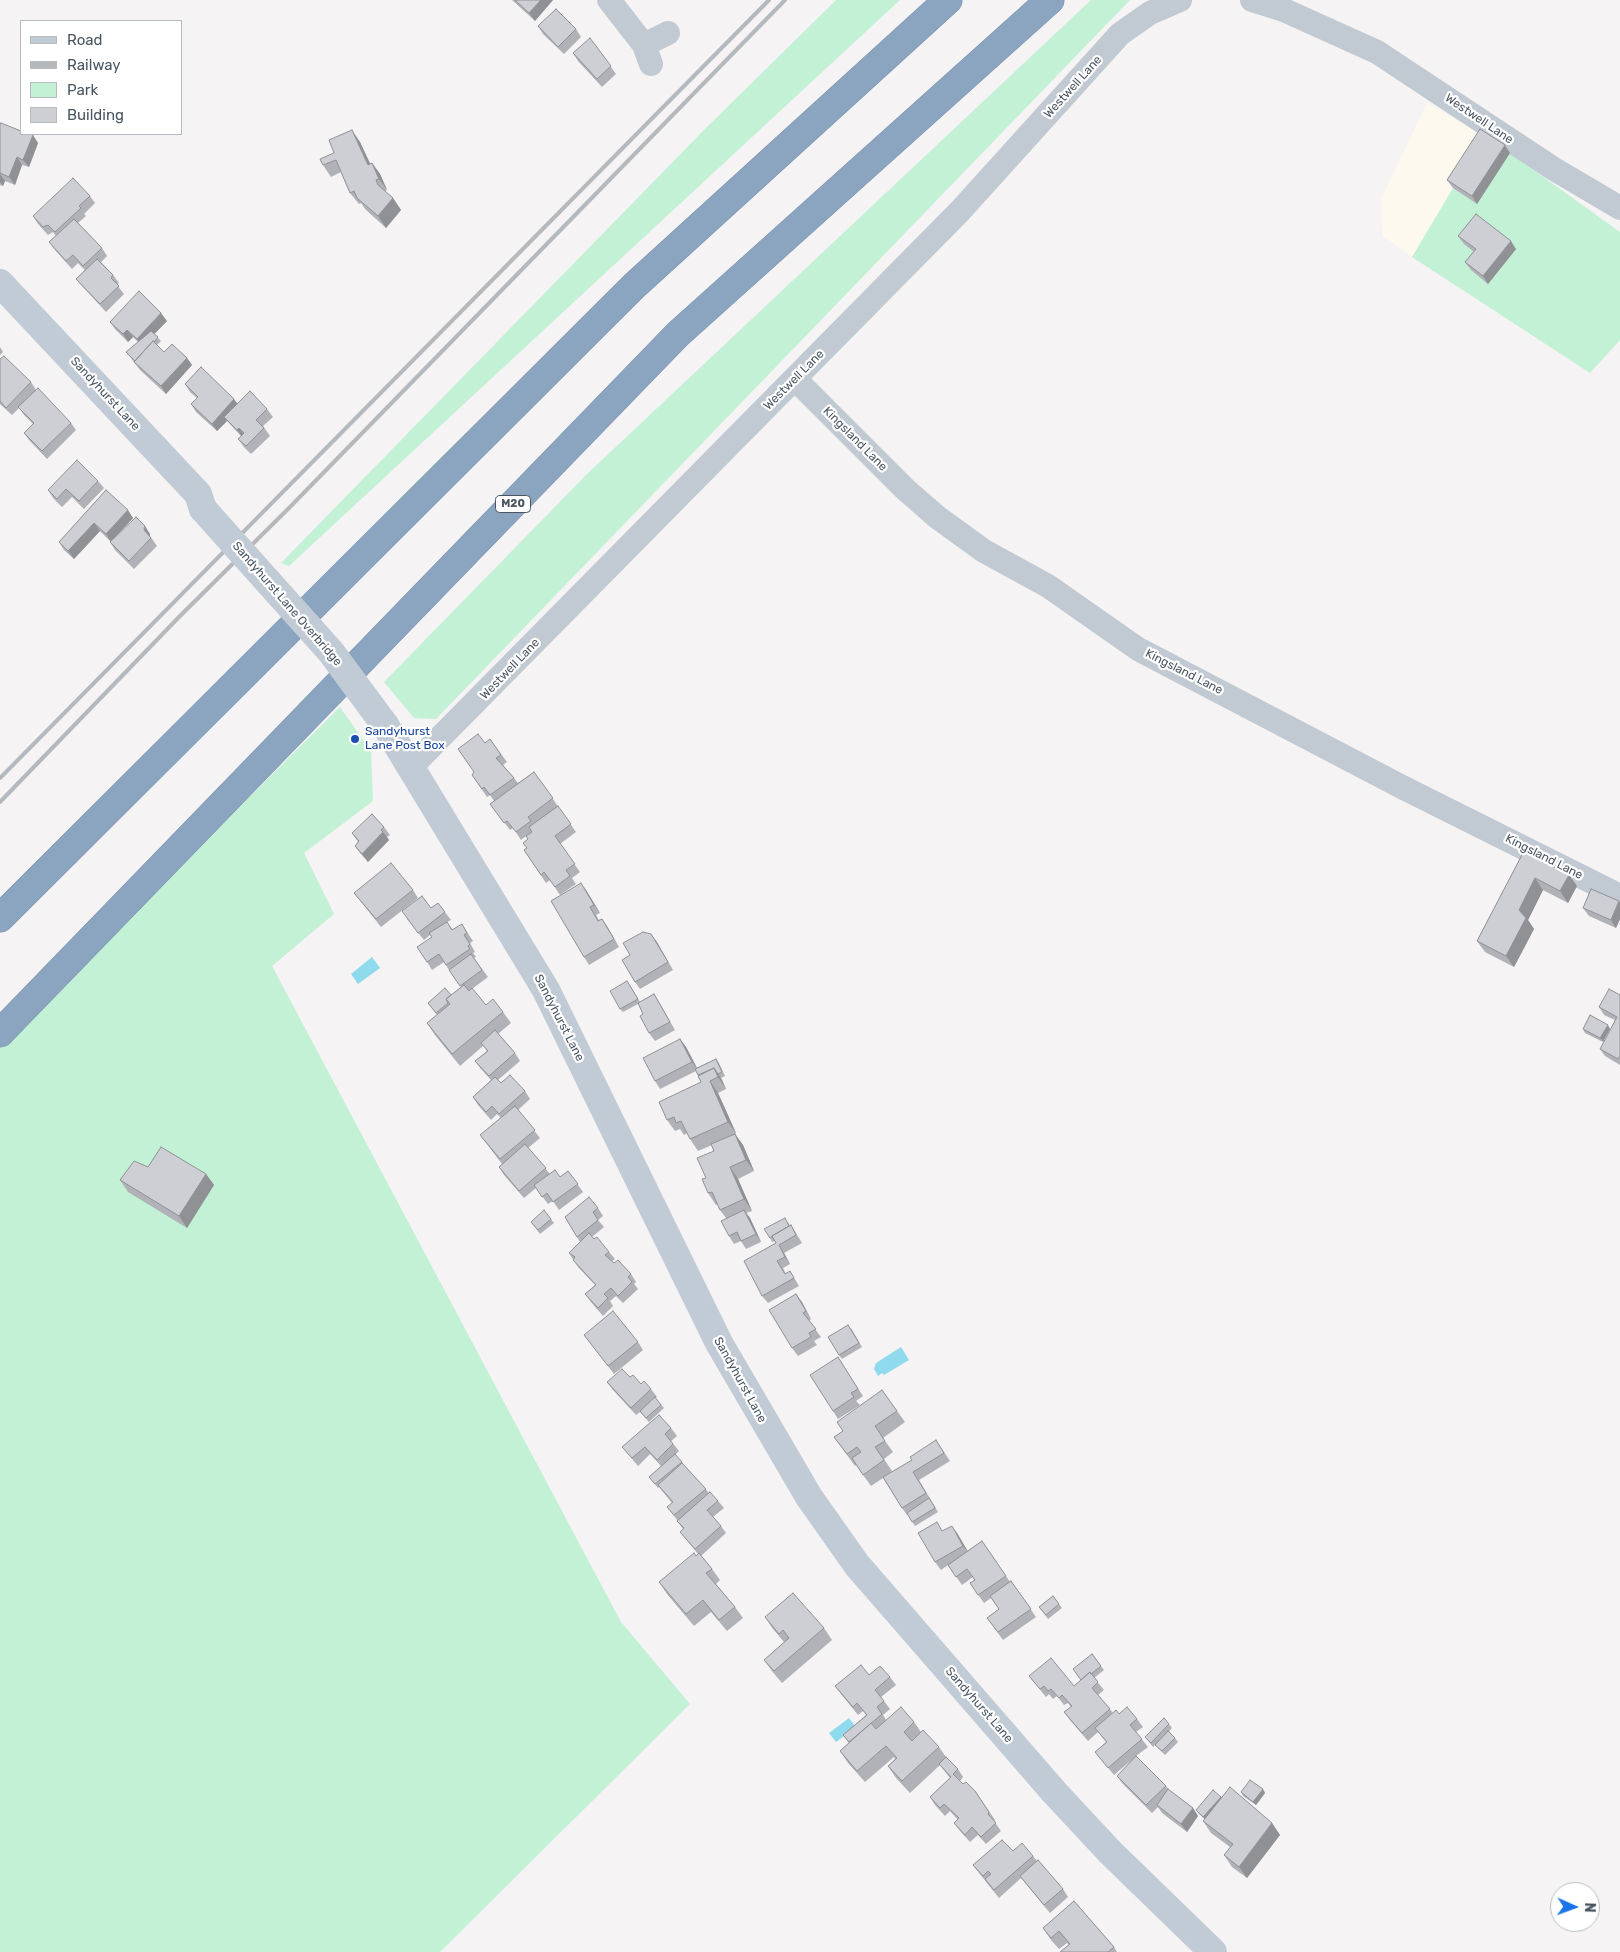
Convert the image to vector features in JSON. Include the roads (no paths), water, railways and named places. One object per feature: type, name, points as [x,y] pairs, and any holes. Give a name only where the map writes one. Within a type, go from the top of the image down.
[{"type":"highway","points":[[0,918],[634,286],[948,0]]},
{"type":"highway","name":"M20","points":[[0,1033],[678,334],[1050,0]]},
{"type":"street","points":[[609,0],[647,54],[668,33]]},
{"type":"street","name":"Westwell Lane","points":[[410,768],[960,211],[1120,34],[1150,13],[1180,0]]},
{"type":"street","name":"Westwell Lane","points":[[1252,0],[1284,10],[1377,52],[1554,169],[1620,208]]},
{"type":"street","name":"Sandyhurst Lane","points":[[0,283],[198,494],[203,509]]},
{"type":"street","name":"Kingsland Lane","points":[[796,379],[905,489],[936,517],[984,551],[1048,586],[1138,649],[1402,787],[1620,896]]},
{"type":"street","name":"Sandyhurst Lane Overbridge","points":[[203,509],[331,652],[384,725]]},
{"type":"street","name":"Sandyhurst Lane","points":[[384,725],[546,990],[719,1343],[808,1497],[857,1565],[1048,1786],[1110,1852],[1213,1952]]},
{"type":"water","points":[[372,957],[380,968],[358,984],[351,974]]},
{"type":"water","points":[[901,1347],[909,1360],[884,1375],[882,1373],[878,1376],[874,1369],[876,1363]]},
{"type":"water","points":[[849,1718],[856,1727],[836,1742],[829,1733]]},
{"type":"railway","points":[[0,778],[769,0]]},
{"type":"railway","points":[[0,802],[785,0]]},
{"type":"place","name":"Sandyhurst Lane Post Box","points":[[355,739]]}]
